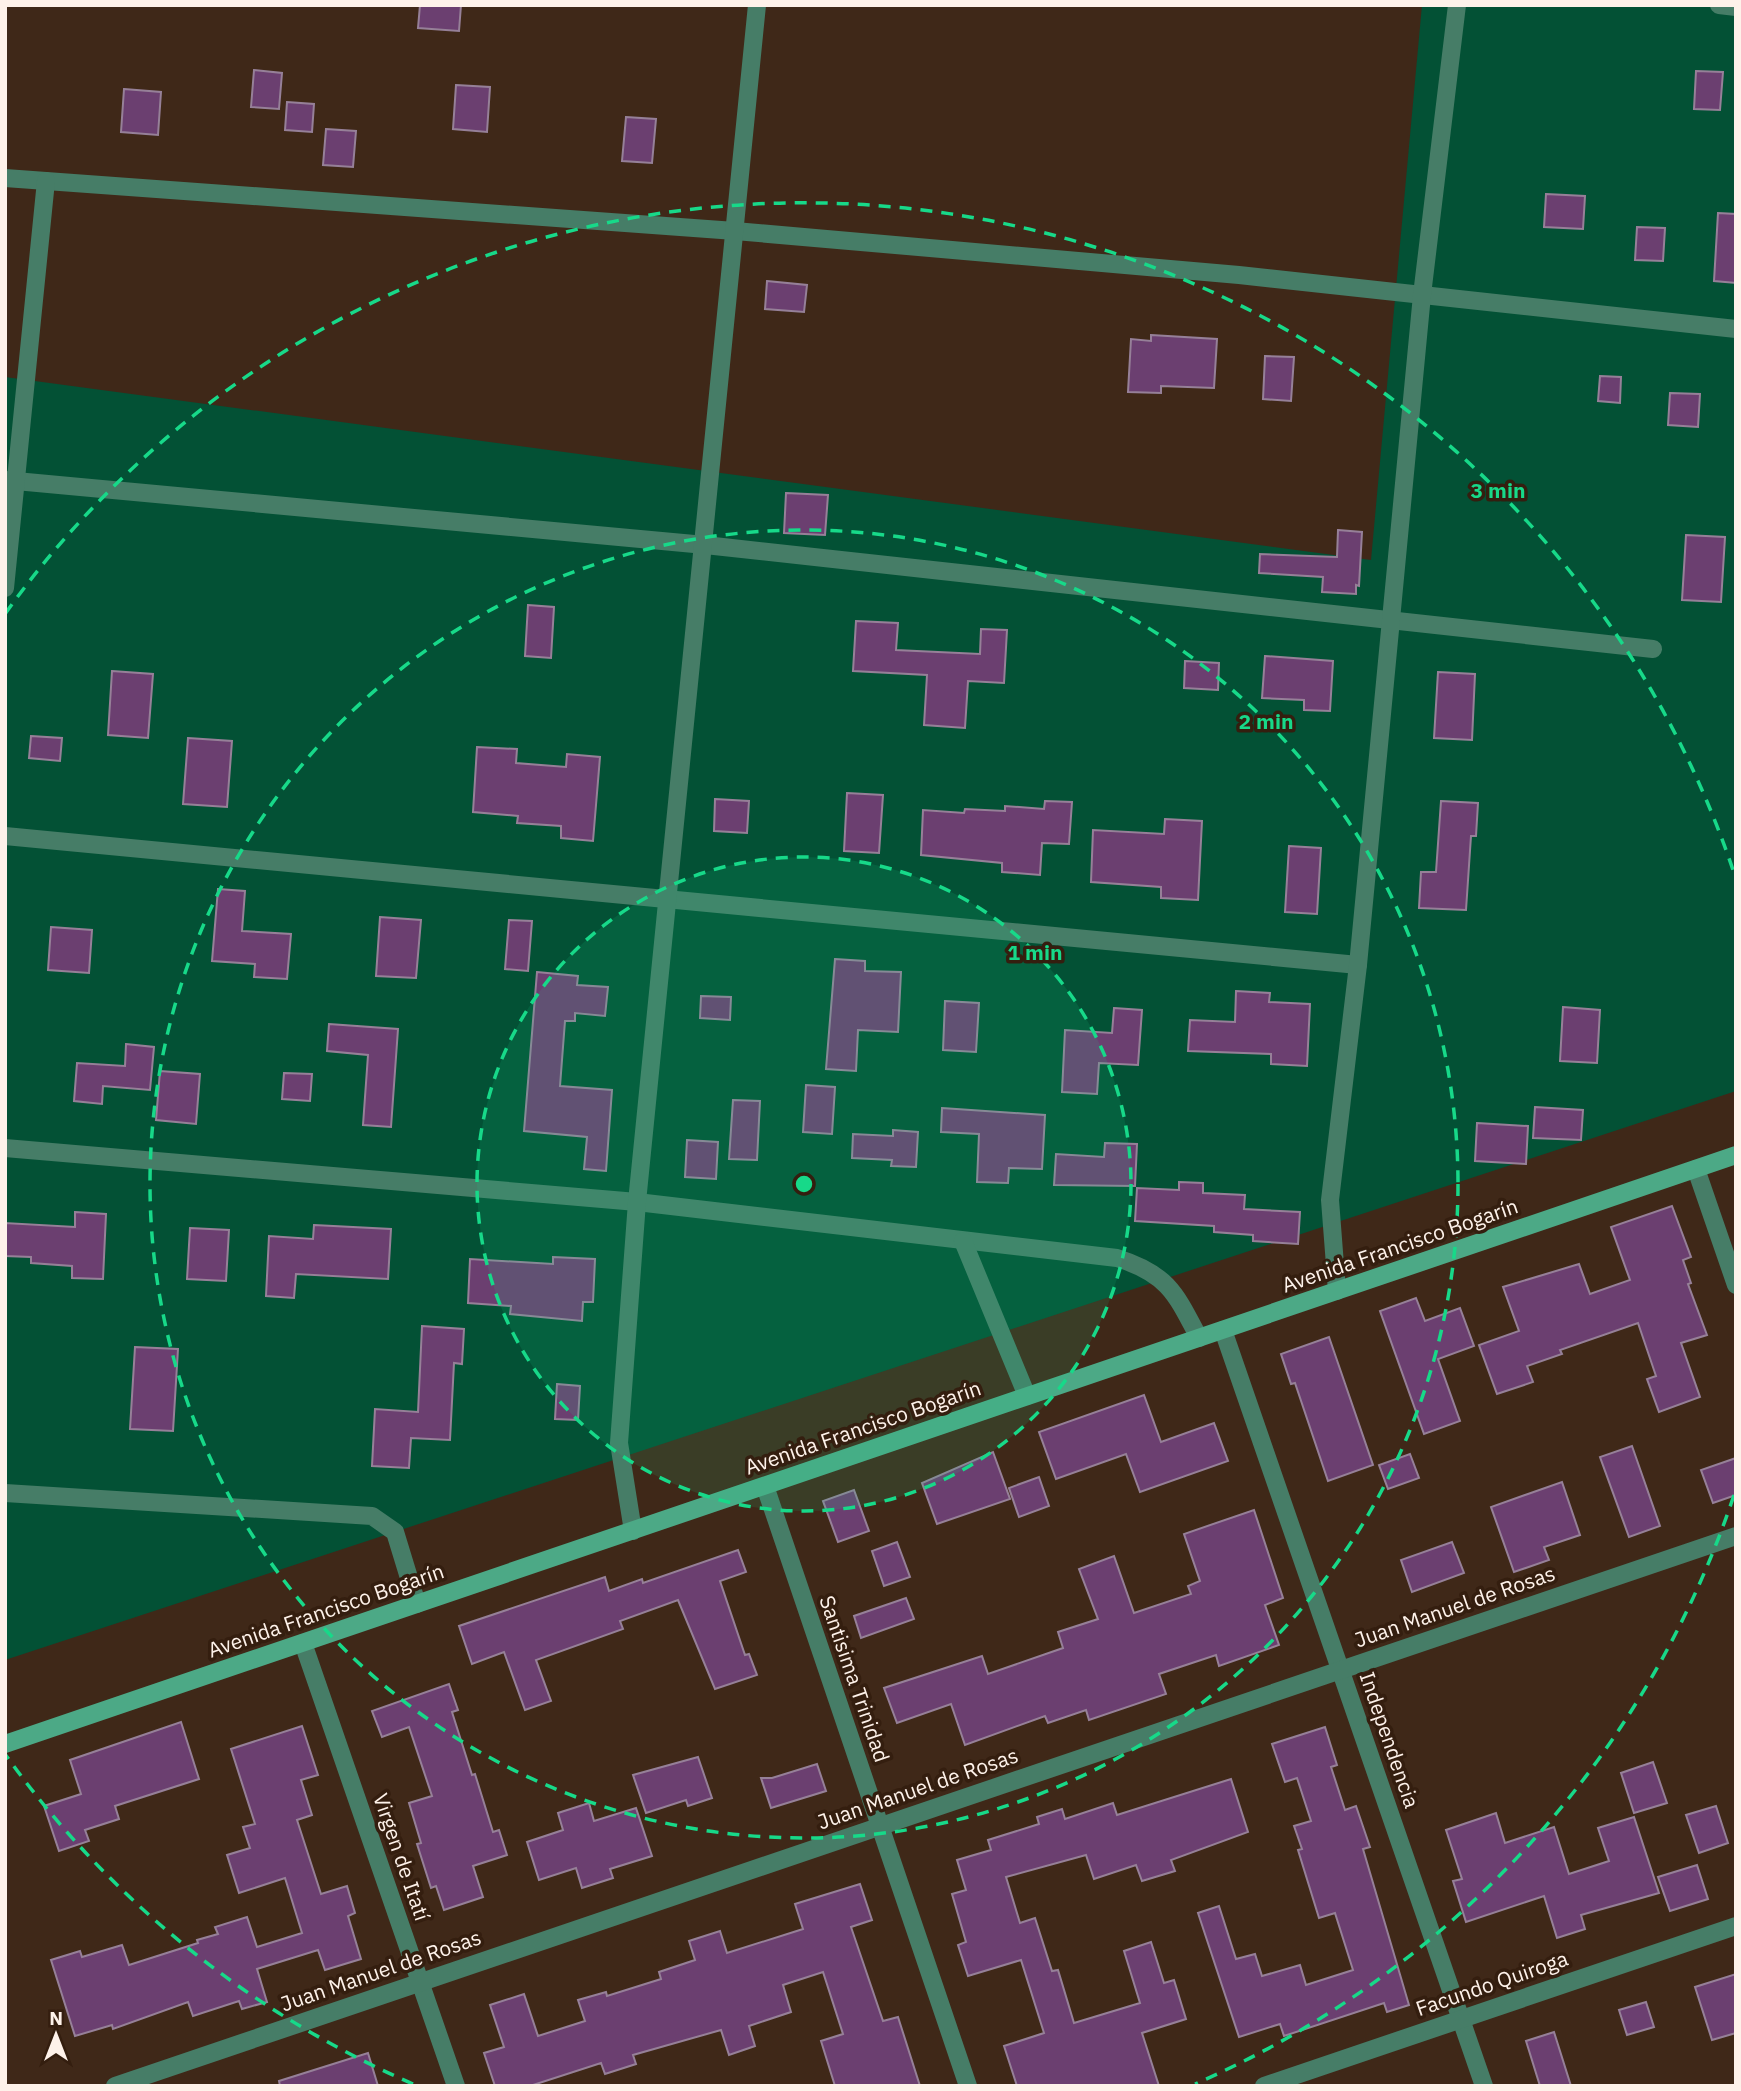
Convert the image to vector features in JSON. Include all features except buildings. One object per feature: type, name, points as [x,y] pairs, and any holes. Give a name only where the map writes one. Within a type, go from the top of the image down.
[{"type":"street","points":[[633,1531],[619,1443],[637,1202],[705,545],[757,5]]},
{"type":"street","points":[[1337,1291],[1330,1200],[1358,965],[1422,295],[1457,5]]},
{"type":"street","points":[[1719,5],[1736,7]]},
{"type":"street","points":[[5,178],[735,231],[1239,275],[1736,329]]},
{"type":"street","points":[[5,588],[10,481],[46,181]]},
{"type":"street","points":[[10,481],[705,545],[1653,649]]},
{"type":"street","points":[[5,836],[1358,965]]},
{"type":"street","points":[[5,1148],[637,1202],[1117,1258],[1141,1265],[1175,1292],[1199,1338]]},
{"type":"street","name":"Avenida Francisco Bogarín","points":[[5,1744],[1736,1155]]},
{"type":"street","points":[[1696,1169],[1736,1285]]},
{"type":"street","points":[[963,1241],[1027,1396]]},
{"type":"street","name":"Independencia","points":[[1223,1330],[1484,2086]]},
{"type":"street","name":"Santisima Trinidad","points":[[765,1486],[968,2086]]},
{"type":"street","points":[[5,1493],[372,1516],[395,1532],[417,1604]]},
{"type":"street","name":"Juan Manuel de Rosas","points":[[115,2086],[1736,1536]]},
{"type":"street","name":"Virgen de Itatí","points":[[303,1643],[456,2086]]},
{"type":"street","name":"Facundo Quiroga","points":[[1264,2086],[1736,1926]]},
{"type":"green space","points":[[1422,5],[1736,5],[1736,1091],[5,1660],[5,377],[1371,560]]}]
